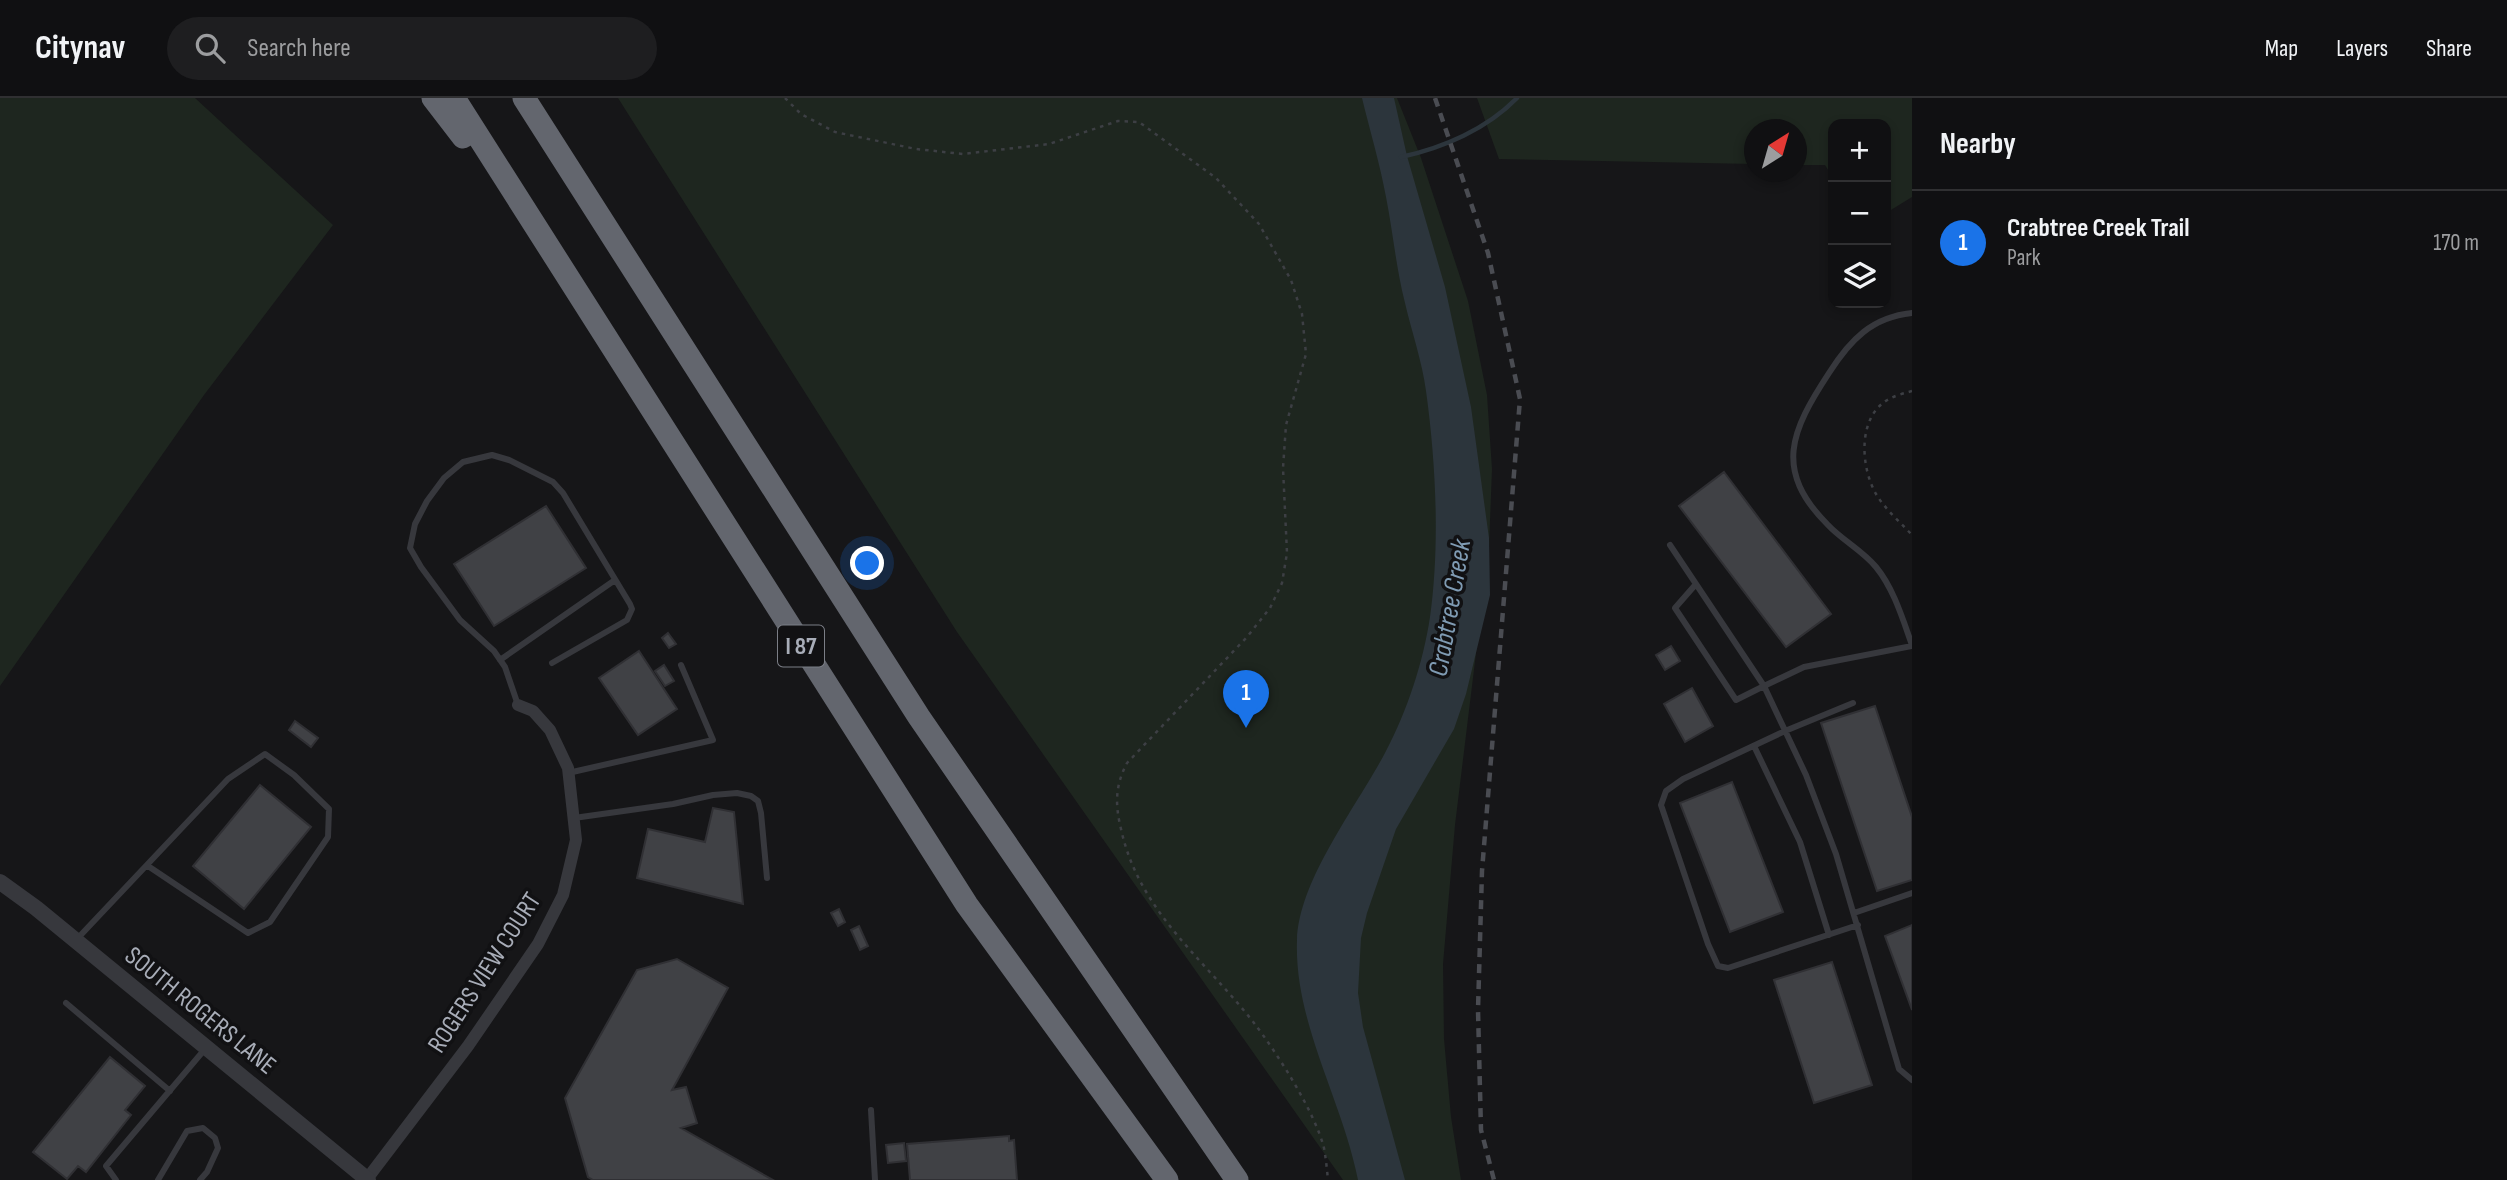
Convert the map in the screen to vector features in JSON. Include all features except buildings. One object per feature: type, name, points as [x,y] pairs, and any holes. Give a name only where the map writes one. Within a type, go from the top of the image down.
[{"type":"highway","points":[[432,98],[544,243]]},
{"type":"highway","name":"I 87","points":[[454,98],[967,905],[1167,1180]]},
{"type":"highway","name":"I 87","points":[[524,98],[919,717],[1237,1180]]},
{"type":"highway","points":[[536,98],[615,243]]},
{"type":"street","name":"ROGERS VIEW COURT","points":[[367,1180],[468,1046],[538,944],[563,895],[576,840],[568,773],[550,730],[533,711],[517,705]]},
{"type":"street","name":"SOUTH ROGERS LANE","points":[[0,882],[76,941],[367,1180]]},
{"type":"lane","points":[[1696,584],[1675,608],[1736,700],[1804,667],[1912,646],[1898,606],[1877,568],[1827,524],[1800,489],[1793,463],[1793,440],[1811,400],[1836,362],[1860,333],[1893,315],[1912,313]]},
{"type":"lane","points":[[517,705],[505,667],[494,651],[460,620],[410,548],[415,524],[427,501],[444,478],[463,462],[492,455],[509,460],[553,482],[563,493],[632,609],[627,620],[552,663]]},
{"type":"lane","points":[[1670,545],[1764,686],[1807,775],[1858,925],[1899,1069],[1912,1080]]},
{"type":"lane","points":[[500,660],[615,580]]},
{"type":"lane","points":[[568,773],[713,740],[681,665]]},
{"type":"lane","points":[[1853,703],[1785,731],[1683,779],[1666,791],[1661,805],[1718,966],[1728,968],[1858,925]]},
{"type":"lane","points":[[1754,746],[1800,842],[1829,935]]},
{"type":"lane","points":[[76,941],[228,779],[265,754],[294,775],[329,809],[328,837],[270,922],[248,933],[148,866]]},
{"type":"lane","points":[[573,818],[673,804],[713,795],[737,793],[751,796],[758,801],[761,813],[767,878]]},
{"type":"lane","points":[[1854,913],[1912,893]]},
{"type":"lane","points":[[66,1003],[170,1091]]},
{"type":"lane","points":[[116,1180],[106,1166],[206,1047]]},
{"type":"lane","points":[[871,1110],[876,1180]]},
{"type":"lane","points":[[158,1180],[187,1131],[203,1128],[215,1138],[218,1148],[201,1180]]},
{"type":"path","points":[[785,98],[802,114],[835,132],[916,149],[963,154],[1048,144],[1118,121],[1139,122],[1216,178],[1259,223],[1291,280],[1302,314],[1306,354],[1286,425],[1283,468],[1287,552],[1282,583],[1270,608],[1247,636],[1127,763],[1119,778],[1115,797],[1126,850],[1142,886],[1177,937],[1254,1022],[1279,1058],[1324,1147],[1328,1180]]},
{"type":"path","points":[[1912,391],[1890,398],[1876,410],[1866,428],[1865,451],[1868,476],[1877,495],[1912,535]]},
{"type":"shaded area","points":[[0,98],[195,98],[333,225],[204,395],[0,686]]},
{"type":"shaded area","points":[[618,98],[1397,98],[1421,158],[1468,301],[1487,395],[1492,469],[1489,547],[1455,825],[1443,964],[1444,1039],[1451,1117],[1461,1180],[1343,1180],[957,632]]},
{"type":"shaded area","points":[[1477,98],[1912,98],[1912,197],[1891,210],[1891,119],[1828,119],[1828,170],[1825,165],[1807,165],[1807,119],[1744,119],[1744,164],[1499,159]]},
{"type":"water","name":"Crabtree Creek","points":[[1362,98],[1394,98],[1407,156],[1445,287],[1471,407],[1489,538],[1490,595],[1466,694],[1454,729],[1396,829],[1361,938],[1358,993],[1363,1027],[1405,1180],[1358,1180],[1351,1150],[1311,1031],[1298,971],[1297,940],[1300,917],[1308,892],[1332,843],[1401,720],[1423,652],[1433,590],[1436,504],[1426,391],[1402,290],[1384,185]]},
{"type":"waterway","points":[[1401,157],[1464,136],[1492,119],[1517,98]]},
{"type":"railway","points":[[1435,98],[1488,253],[1520,399],[1482,871],[1478,1010],[1481,1130],[1494,1180]]},
{"type":"place","name":"Crabtree Creek Trail","points":[[1246,728]]}]
